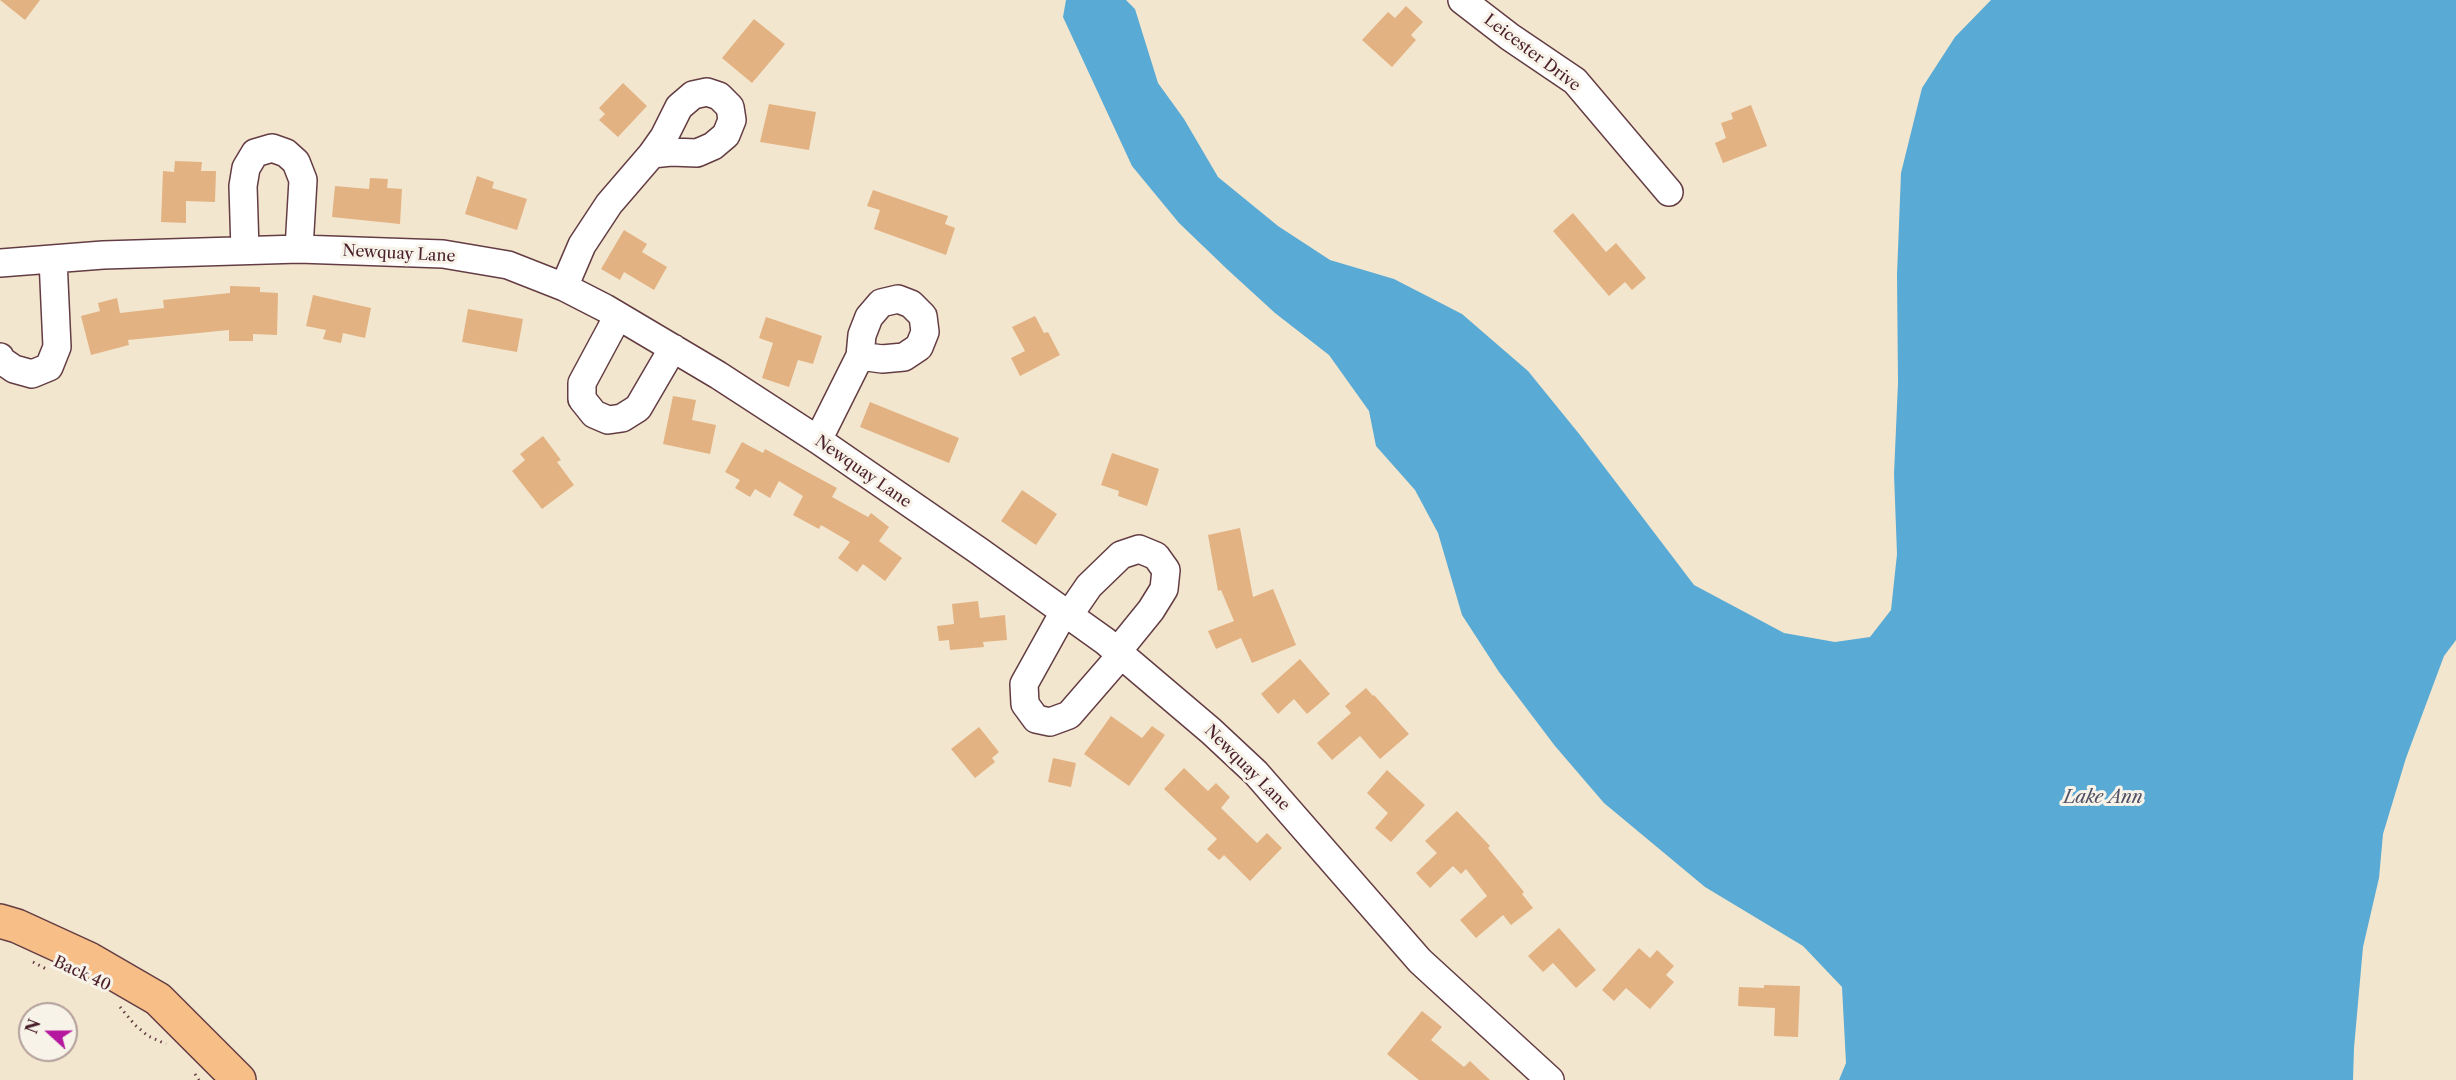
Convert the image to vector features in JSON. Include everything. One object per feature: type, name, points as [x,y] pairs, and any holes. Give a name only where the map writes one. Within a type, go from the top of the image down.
[{"type":"main road","points":[[0,921],[17,926],[89,959],[158,999],[239,1080]]},
{"type":"street","name":"Leicester Drive","points":[[1462,0],[1510,37],[1575,81],[1669,192]]},
{"type":"street","points":[[245,250],[243,186],[246,168],[255,153],[272,148],[286,153],[296,162],[303,180],[299,249]]},
{"type":"street","points":[[564,287],[587,237],[609,204],[652,154]]},
{"type":"street","name":"Newquay Lane","points":[[0,264],[53,259],[245,250],[299,249],[443,254],[508,265],[564,287],[673,348],[818,440],[1119,653],[1211,731],[1256,773],[1420,961],[1550,1080]]},
{"type":"street","points":[[0,357],[14,369],[32,374],[49,367],[57,347],[53,259]]},
{"type":"street","points":[[618,316],[582,383],[582,399],[594,414],[608,420],[622,418],[638,408],[673,348]]},
{"type":"street","points":[[818,440],[861,356]]},
{"type":"street","points":[[1139,549],[1156,556],[1166,570],[1164,589],[1119,653],[1069,716],[1050,722],[1036,719],[1025,704],[1024,684],[1066,614],[1089,586],[1121,555],[1139,549]]},
{"type":"path","name":"Back 40","points":[[32,962],[55,973]]},
{"type":"path","name":"Back 40","points":[[118,1005],[135,1025],[148,1035],[171,1046]]},
{"type":"path","points":[[193,1072],[199,1080]]},
{"type":"water","name":"Lake Ann","points":[[1066,0],[1126,0],[1135,9],[1158,83],[1184,119],[1218,177],[1278,226],[1330,260],[1394,279],[1462,314],[1528,371],[1580,435],[1694,585],[1784,633],[1835,642],[1870,637],[1891,610],[1897,554],[1894,474],[1898,383],[1897,275],[1901,173],[1922,88],[1955,37],[1991,0],[2456,0],[2456,640],[2444,656],[2406,758],[2383,834],[2379,878],[2363,947],[2353,1080],[1839,1080],[1846,1063],[1842,987],[1803,946],[1705,887],[1604,803],[1555,746],[1499,672],[1462,615],[1438,533],[1415,490],[1376,446],[1369,411],[1329,355],[1275,313],[1179,223],[1132,166],[1063,17]]},
{"type":"building","points":[[0,0],[40,0],[25,20]]},
{"type":"building","points":[[1406,6],[1423,22],[1411,35],[1416,40],[1392,67],[1362,40],[1388,12],[1395,18]]},
{"type":"building","points":[[754,19],[785,44],[752,83],[722,58]]},
{"type":"building","points":[[623,83],[647,106],[618,137],[599,120],[605,114],[599,108]]},
{"type":"building","points":[[769,104],[816,112],[809,150],[760,142]]},
{"type":"building","points":[[1751,105],[1767,146],[1723,163],[1715,143],[1726,138],[1721,123],[1733,119],[1731,113]]},
{"type":"building","points":[[175,161],[202,162],[201,171],[216,171],[215,202],[186,201],[186,223],[161,222],[163,171],[174,172]]},
{"type":"building","points":[[477,176],[494,182],[492,188],[527,199],[517,230],[465,214]]},
{"type":"building","points":[[370,178],[388,179],[387,188],[402,189],[400,224],[332,217],[335,186],[369,189]]},
{"type":"building","points":[[873,190],[948,216],[945,224],[955,228],[946,255],[874,229],[880,210],[867,206]]},
{"type":"building","points":[[1573,213],[1606,252],[1616,243],[1646,278],[1632,290],[1625,282],[1609,296],[1553,231]]},
{"type":"building","points":[[624,230],[647,244],[642,252],[667,267],[654,290],[624,272],[620,280],[601,269]]},
{"type":"building","points":[[230,286],[260,287],[260,292],[278,293],[277,335],[253,334],[253,341],[229,341],[229,330],[128,340],[129,345],[91,355],[81,316],[100,311],[98,303],[117,298],[120,313],[164,308],[163,300],[230,293]]},
{"type":"building","points":[[313,295],[371,308],[365,338],[343,333],[341,343],[323,339],[326,330],[306,326]]},
{"type":"building","points":[[468,309],[523,319],[517,352],[462,342]]},
{"type":"building","points":[[1035,316],[1044,333],[1048,332],[1060,355],[1020,376],[1011,358],[1025,351],[1012,327]]},
{"type":"building","points":[[766,317],[822,336],[813,364],[798,360],[789,387],[762,378],[773,343],[759,338]]},
{"type":"building","points":[[673,396],[696,400],[692,420],[716,425],[710,454],[663,444]]},
{"type":"building","points":[[870,402],[959,438],[949,463],[860,427]]},
{"type":"building","points":[[543,436],[561,460],[557,462],[574,485],[542,509],[512,471],[525,460],[520,454]]},
{"type":"building","points":[[742,442],[763,453],[765,449],[837,488],[832,497],[868,517],[871,513],[889,527],[879,541],[902,558],[885,581],[863,564],[857,572],[838,558],[850,542],[821,525],[819,529],[793,515],[803,496],[779,481],[770,498],[755,489],[750,497],[735,488],[740,480],[725,472]]},
{"type":"building","points":[[1112,453],[1159,469],[1147,506],[1118,496],[1119,491],[1101,485]]},
{"type":"building","points":[[1022,490],[1057,514],[1036,545],[1001,521]]},
{"type":"building","points":[[1240,528],[1253,597],[1273,589],[1296,645],[1252,663],[1241,638],[1216,649],[1208,631],[1234,621],[1221,590],[1218,591],[1208,535]]},
{"type":"building","points":[[978,601],[980,618],[1005,615],[1007,640],[983,642],[984,647],[950,650],[949,640],[939,641],[937,626],[954,624],[952,604]]},
{"type":"building","points":[[1300,659],[1330,694],[1307,714],[1294,699],[1278,714],[1261,694]]},
{"type":"building","points":[[1366,688],[1409,734],[1380,759],[1360,736],[1332,760],[1317,743],[1351,713],[1345,706]]},
{"type":"building","points":[[1111,716],[1142,738],[1152,726],[1165,735],[1129,786],[1084,754]]},
{"type":"building","points":[[979,727],[999,752],[992,758],[995,762],[975,778],[951,749]]},
{"type":"building","points":[[1053,758],[1076,763],[1071,787],[1048,782]]},
{"type":"building","points":[[1184,768],[1208,791],[1216,783],[1230,797],[1221,808],[1257,843],[1267,833],[1282,848],[1250,881],[1224,855],[1219,860],[1207,849],[1217,839],[1164,789]]},
{"type":"building","points":[[1387,770],[1425,805],[1391,842],[1375,828],[1388,813],[1367,793]]},
{"type":"building","points":[[1457,811],[1490,846],[1488,848],[1524,892],[1522,894],[1533,908],[1511,925],[1503,915],[1476,938],[1460,920],[1487,896],[1466,869],[1461,874],[1453,866],[1430,888],[1416,873],[1437,853],[1425,841]]},
{"type":"building","points":[[1559,928],[1596,970],[1576,988],[1553,963],[1543,972],[1528,956]]},
{"type":"building","points":[[1639,948],[1650,958],[1657,950],[1674,966],[1666,975],[1674,982],[1650,1009],[1626,988],[1614,1001],[1602,990]]},
{"type":"building","points":[[1764,985],[1800,986],[1798,1037],[1774,1036],[1775,1008],[1738,1006],[1739,987],[1764,988]]},
{"type":"building","points":[[1422,1011],[1442,1027],[1431,1040],[1464,1067],[1470,1061],[1490,1080],[1419,1080],[1387,1054]]}]
